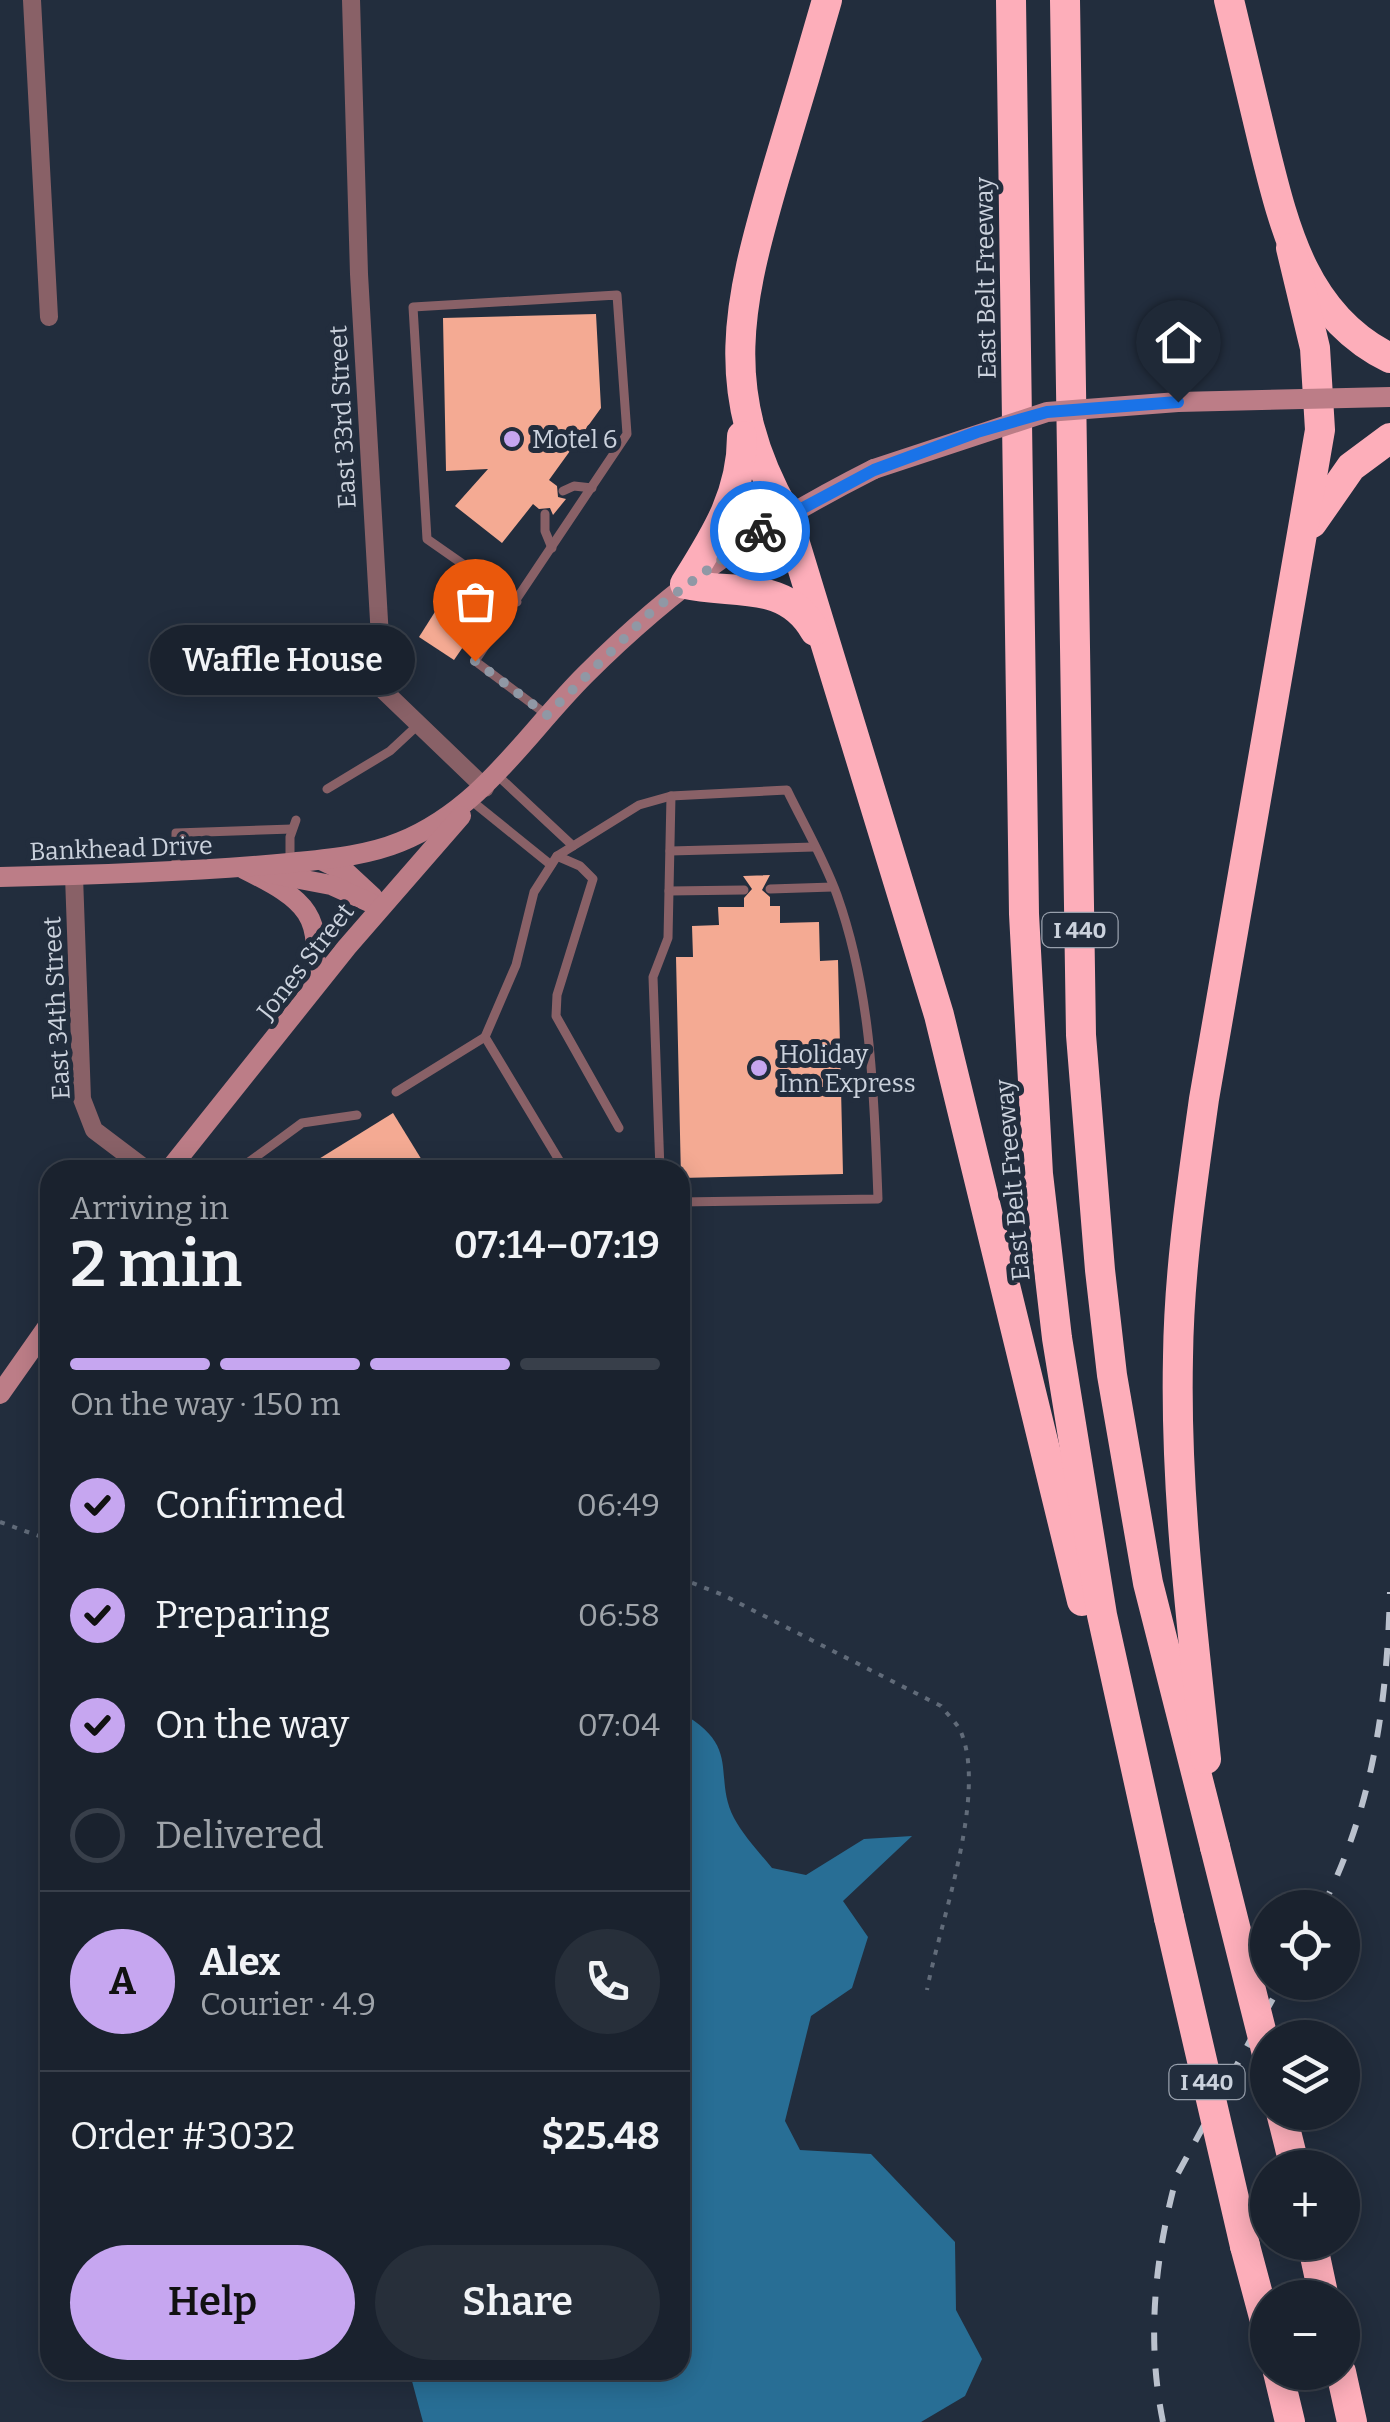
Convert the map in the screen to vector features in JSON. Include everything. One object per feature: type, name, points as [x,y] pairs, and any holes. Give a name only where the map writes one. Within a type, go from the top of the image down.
[{"type":"highway","points":[[827,0],[747,273],[738,342],[742,464],[731,504],[684,584],[777,596],[808,618],[828,654]]},
{"type":"highway","name":"East Belt Freeway","points":[[1011,0],[1024,914],[1038,1174],[1081,1490],[1132,1757],[1255,2280]]},
{"type":"highway","name":"I 440","points":[[1065,0],[1081,1035],[1100,1270],[1112,1375],[1148,1583],[1258,2020]]},
{"type":"highway","points":[[1215,1847],[1188,1597],[1178,1357],[1190,1196],[1204,1099],[1302,543],[1321,398],[1315,348],[1229,0]]},
{"type":"highway","points":[[1290,248],[1326,308],[1364,343],[1390,358]]},
{"type":"highway","points":[[742,393],[762,472],[786,514],[939,1015],[1075,1576],[1132,1757]]},
{"type":"highway","points":[[1302,543],[1334,486],[1361,458],[1390,438]]},
{"type":"highway","points":[[1281,2390],[1286,2422]]},
{"type":"highway","points":[[1345,2390],[1352,2422]]},
{"type":"main road","name":"Bankhead Drive","points":[[0,878],[244,869],[321,860],[403,841],[435,825],[485,788],[547,715],[684,584],[786,514],[874,470],[1047,412],[1390,397]]},
{"type":"main road","name":"Jones Street","points":[[178,1160],[380,907],[485,788]]},
{"type":"main road","points":[[321,860],[358,882],[380,907]]},
{"type":"main road","name":"Bankhead Drive","points":[[244,869],[331,885],[380,907]]},
{"type":"main road","points":[[244,869],[289,892],[309,912],[316,954],[308,996]]},
{"type":"main road","points":[[0,1394],[40,1338]]},
{"type":"street","points":[[32,0],[49,317]]},
{"type":"street","name":"East 33rd Street","points":[[351,0],[384,690],[485,788]]},
{"type":"street","name":"East 34th Street","points":[[74,876],[82,1098],[94,1130],[134,1160]]},
{"type":"lane","points":[[516,602],[428,540],[414,307],[618,295],[627,434],[516,602],[475,661],[547,715]]},
{"type":"lane","points":[[563,491],[574,486],[592,488]]},
{"type":"lane","points":[[545,514],[545,531],[552,548]]},
{"type":"lane","points":[[327,789],[390,752],[421,722]]},
{"type":"lane","points":[[485,788],[573,846]]},
{"type":"lane","points":[[485,788],[554,861],[580,866],[593,879],[557,995],[556,1016],[619,1128]]},
{"type":"lane","points":[[396,1092],[485,1036],[516,965],[534,892],[554,861],[573,846],[639,805],[671,796],[787,790],[834,887],[858,964],[872,1053],[878,1199],[690,1202]]},
{"type":"lane","points":[[660,1160],[653,978],[668,938],[671,796]]},
{"type":"lane","points":[[176,871],[176,834],[294,825],[290,863]]},
{"type":"lane","points":[[670,851],[814,847]]},
{"type":"lane","points":[[770,889],[834,887]]},
{"type":"lane","points":[[670,891],[744,890]]},
{"type":"lane","points":[[485,1036],[559,1160]]},
{"type":"lane","points":[[252,1160],[302,1123],[357,1115]]},
{"type":"path","points":[[0,1522],[40,1536]]},
{"type":"path","points":[[690,1582],[940,1706],[960,1730],[966,1763],[964,1828],[958,1874],[938,1932],[927,1990]]},
{"type":"water","points":[[690,1718],[712,1737],[719,1750],[734,1818],[772,1868],[806,1875],[864,1839],[912,1836],[843,1901],[868,1937],[852,1988],[811,2016],[785,2121],[800,2150],[871,2154],[955,2242],[956,2310],[982,2359],[965,2396],[921,2422],[423,2422],[412,2380],[690,2380]]},
{"type":"building","name":"Motel 6","points":[[596,314],[601,408],[549,480],[557,486],[558,497],[566,499],[553,515],[550,508],[539,509],[533,504],[502,543],[455,506],[488,469],[446,471],[443,318]]},
{"type":"building","points":[[438,607],[474,631],[454,660],[419,637]]},
{"type":"building","name":"Holiday Inn Express","points":[[770,875],[762,890],[770,897],[770,906],[780,906],[780,923],[819,922],[820,961],[838,960],[843,1174],[690,1178],[690,1160],[681,1160],[676,957],[693,957],[692,926],[719,925],[718,907],[744,907],[744,898],[752,889],[743,876]]},
{"type":"building","points":[[393,1113],[422,1160],[317,1160]]},
{"type":"railway","points":[[1330,1890],[1354,1832],[1374,1754],[1385,1674],[1390,1592]]},
{"type":"railway","points":[[1163,2422],[1155,2360],[1155,2298],[1163,2236],[1177,2175],[1272,2000]]},
{"type":"way so far","points":[[475,661],[547,715],[652,611],[760,531]]},
{"type":"place","name":"Motel 6","points":[[512,439]]},
{"type":"place","name":"Waffle House","points":[[475,661]]},
{"type":"place","name":"Holiday Inn Express","points":[[759,1068]]},
{"type":"route","points":[[760,531],[874,470],[977,432],[1047,412],[1178,402]]}]
